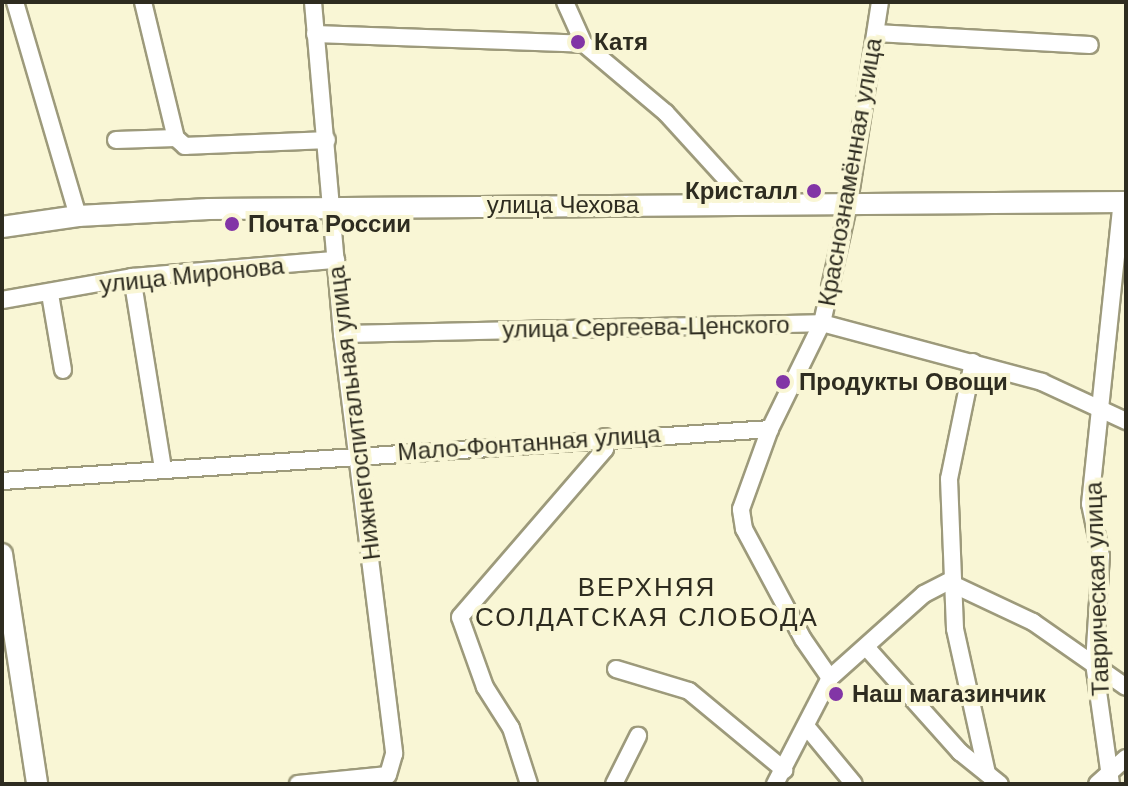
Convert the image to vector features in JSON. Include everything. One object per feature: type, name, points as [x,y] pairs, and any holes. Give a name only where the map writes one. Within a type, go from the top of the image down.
[{"type":"main road","name":"улица Чехова","points":[[2,227],[78,216],[334,207],[1124,202]]},
{"type":"main road","points":[[2,554],[33,784]]},
{"type":"street","points":[[143,2],[176,138],[185,146],[327,140]]},
{"type":"street","name":"Нижнегоспитальная улица","points":[[313,2],[334,207],[342,334],[394,754],[389,779]]},
{"type":"street","points":[[565,2],[584,44],[666,113],[748,203]]},
{"type":"street","name":"Краснознамённая улица","points":[[830,678],[803,639],[744,529],[741,509],[770,429],[822,323],[849,202],[880,2]]},
{"type":"street","points":[[12,10],[78,216]]},
{"type":"street","points":[[876,33],[1090,45]]},
{"type":"street","points":[[315,34],[584,44]]},
{"type":"street","points":[[116,140],[176,138]]},
{"type":"street","name":"Таврическая улица","points":[[1106,780],[1094,663],[1101,556],[1090,504],[1124,202]]},
{"type":"street","name":"улица Миронова","points":[[2,300],[50,294],[132,277],[336,260]]},
{"type":"street","points":[[132,277],[163,468]]},
{"type":"street","points":[[50,294],[63,370]]},
{"type":"street","name":"улица Сергеева-Ценского","points":[[342,334],[822,323],[1042,382],[1126,421]]},
{"type":"street","points":[[973,362],[949,479],[957,584],[955,629],[994,778]]},
{"type":"street","name":"Мало-Фонтанная улица","points":[[2,481],[605,437],[770,429]]},
{"type":"street","points":[[529,784],[511,728],[485,687],[460,617],[605,449],[605,437]]},
{"type":"street","points":[[616,669],[689,691],[780,777],[830,678],[936,586],[957,584],[1033,622],[1126,687]]},
{"type":"street","points":[[867,648],[960,752],[994,778]]},
{"type":"street","points":[[806,726],[854,784]]},
{"type":"street","points":[[614,784],[638,736]]},
{"type":"street","points":[[1106,780],[1126,758]]},
{"type":"street","points":[[298,784],[389,779]]},
{"type":"place","name":"Катя","points":[[578,42]]},
{"type":"place","name":"Кристалл","points":[[814,191]]},
{"type":"place","name":"Почта России","points":[[232,224]]},
{"type":"place","name":"Продукты Овощи","points":[[783,382]]},
{"type":"place","name":"Наш магазинчик","points":[[836,694]]},
{"type":"district","name":"ВЕРХНЯЯ СОЛДАТСКАЯ СЛОБОДА","points":[[647,603]]}]
